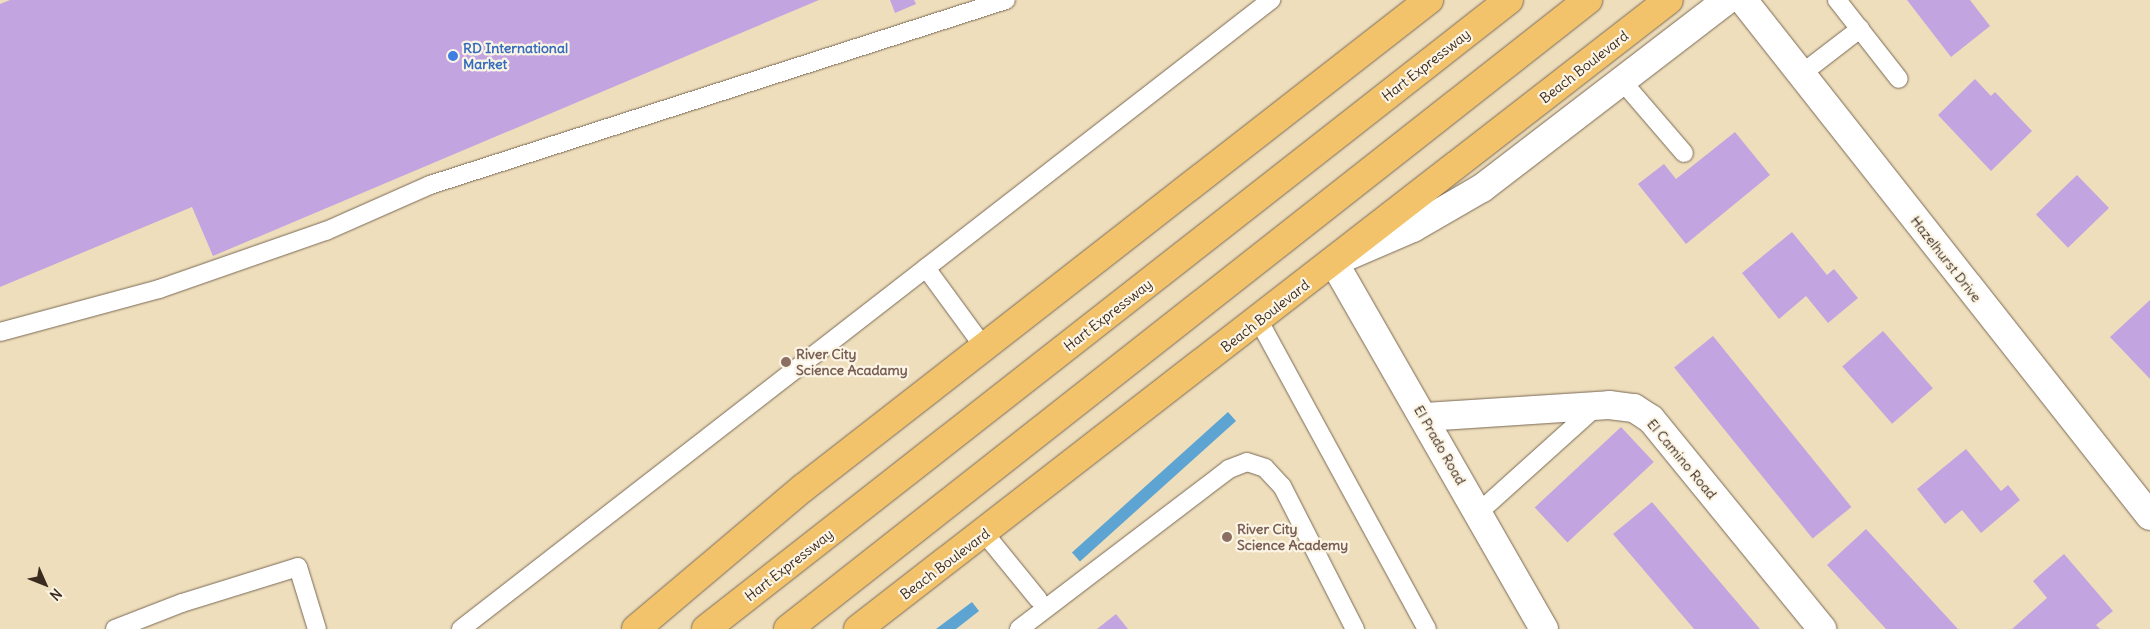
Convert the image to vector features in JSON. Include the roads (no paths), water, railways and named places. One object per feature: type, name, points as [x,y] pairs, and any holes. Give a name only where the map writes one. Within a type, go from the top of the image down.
[{"type":"highway","points":[[636,629],[765,518],[983,346],[1429,0]]},
{"type":"highway","name":"Hart Expressway","points":[[706,629],[1509,0]]},
{"type":"highway","points":[[788,629],[1588,0]]},
{"type":"highway","name":"Beach Boulevard","points":[[858,629],[985,534],[1669,0]]},
{"type":"street","points":[[1334,262],[1391,239],[1461,201],[1501,174],[1727,0]]},
{"type":"street","name":"Hazelhurst Drive","points":[[1743,0],[1800,75],[2150,516]]},
{"type":"street","name":"El Prado Road","points":[[1334,262],[1425,417],[1544,629]]},
{"type":"street","name":"El Camino Road","points":[[1425,417],[1597,406],[1634,408],[1651,419],[1822,629]]},
{"type":"lane","points":[[0,332],[159,289],[326,231],[430,186],[1006,0]]},
{"type":"lane","points":[[1837,0],[1899,79]]},
{"type":"lane","points":[[461,629],[1266,2]]},
{"type":"lane","points":[[1800,75],[1860,29]]},
{"type":"lane","points":[[1622,81],[1684,153]]},
{"type":"lane","points":[[926,268],[983,346]]},
{"type":"lane","points":[[1259,321],[1427,629]]},
{"type":"lane","points":[[1478,513],[1597,406]]},
{"type":"lane","points":[[1019,629],[1042,604],[1229,469],[1246,462],[1265,468],[1282,486],[1355,629]]},
{"type":"lane","points":[[985,534],[1042,604]]},
{"type":"lane","points":[[115,629],[182,603],[298,567],[317,629]]},
{"type":"water","points":[[1228,412],[1236,421],[1080,561],[1072,553]]},
{"type":"water","points":[[972,602],[979,611],[956,629],[936,629]]},
{"type":"place","name":"RD International Market","points":[[453,56]]},
{"type":"place","name":"River City Science Acadamy","points":[[786,362]]},
{"type":"place","name":"River City Science Academy","points":[[1227,537]]}]
